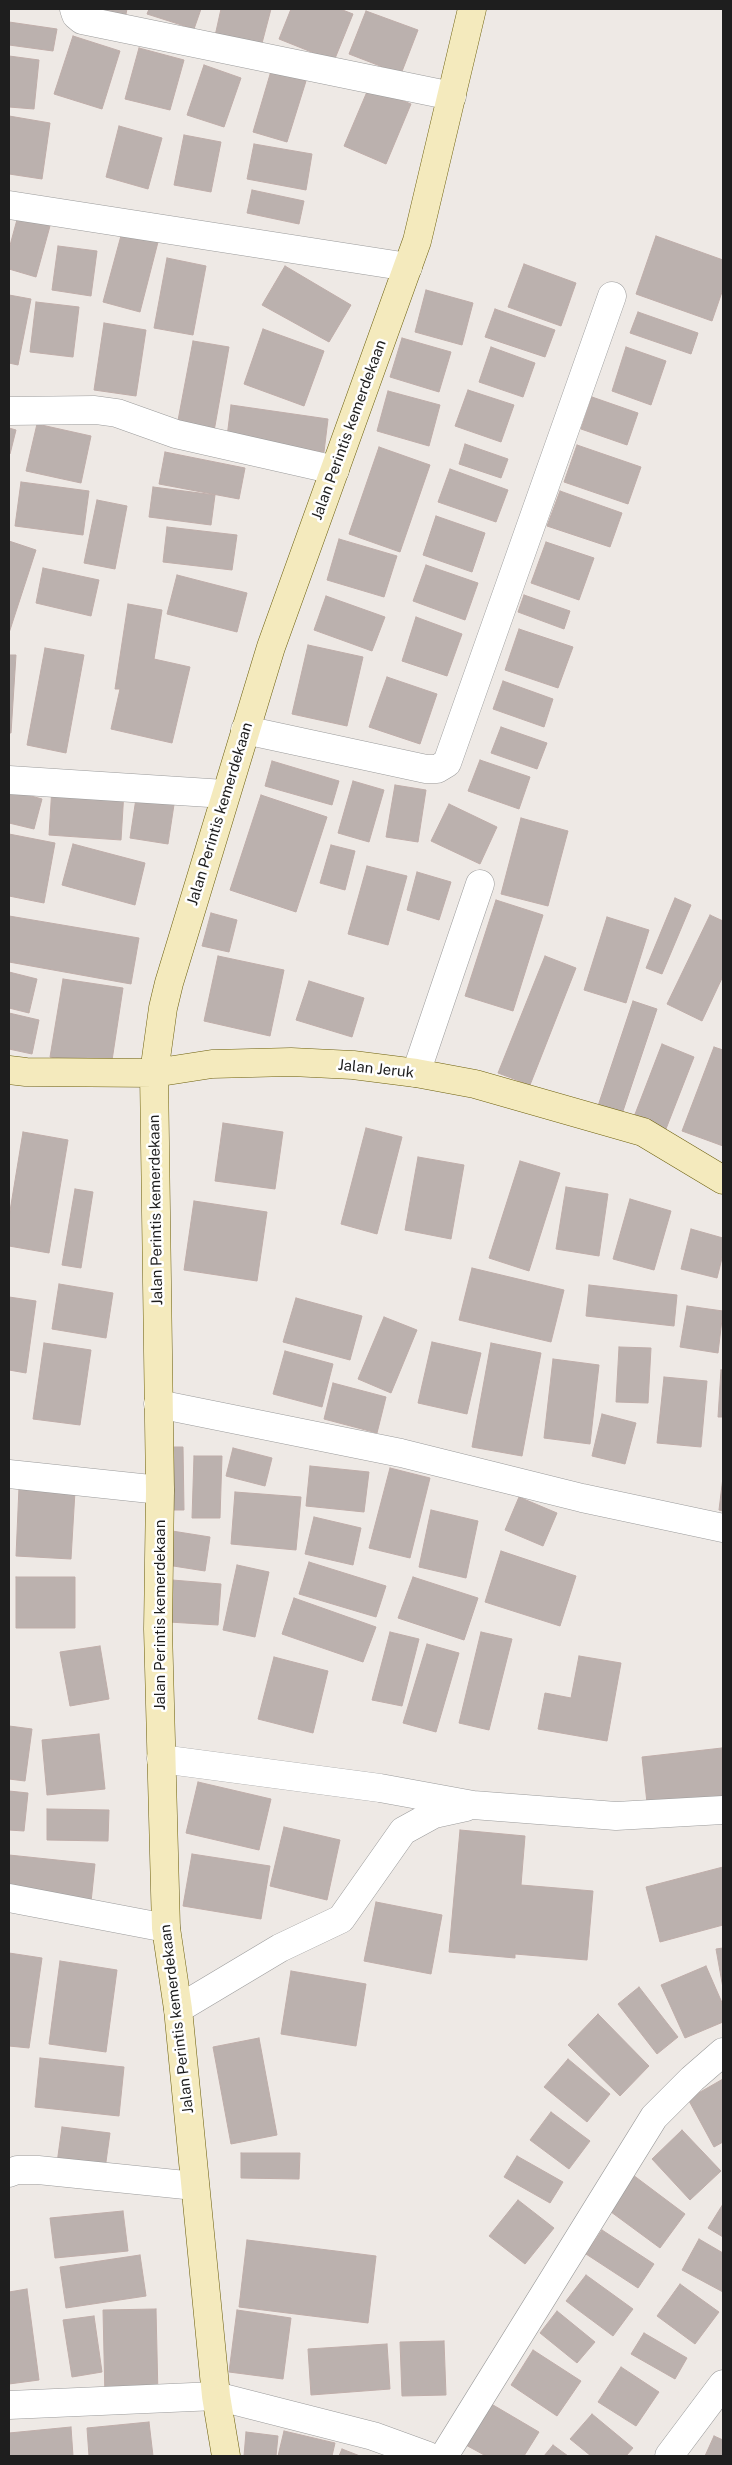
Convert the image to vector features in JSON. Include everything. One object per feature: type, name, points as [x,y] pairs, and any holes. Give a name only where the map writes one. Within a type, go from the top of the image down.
[{"type":"street","points":[[74,9],[76,16],[82,20],[452,96]]},
{"type":"street","name":"Jalan Perintis kemerdekaan","points":[[226,2456],[216,2396],[178,2009],[166,1928],[158,1630],[160,1490],[154,1073],[163,1008],[169,983],[271,647],[417,241],[472,9]]},
{"type":"street","points":[[10,211],[408,267]]},
{"type":"street","points":[[246,730],[426,769],[438,769],[447,763],[612,296]]},
{"type":"street","points":[[9,411],[95,410],[117,413],[176,434],[335,470]]},
{"type":"street","points":[[9,780],[225,794]]},
{"type":"street","points":[[416,1073],[480,884]]},
{"type":"street","name":"Jalan Jeruk","points":[[9,1070],[26,1072],[154,1073],[212,1064],[291,1062],[353,1065],[416,1073],[475,1084],[643,1132],[723,1180]]},
{"type":"street","points":[[158,1404],[401,1453],[582,1498],[723,1528]]},
{"type":"street","points":[[9,1474],[160,1490]]},
{"type":"street","points":[[161,1759],[380,1788],[473,1805],[616,1816],[723,1810]]},
{"type":"street","points":[[178,2009],[280,1948],[342,1919],[403,1831],[434,1814],[473,1805]]},
{"type":"street","points":[[9,1898],[166,1928]]},
{"type":"street","points":[[444,2456],[654,2117],[692,2079],[723,2052]]},
{"type":"street","points":[[9,2173],[17,2170],[38,2170],[195,2186]]},
{"type":"street","points":[[668,2456],[723,2384]]},
{"type":"street","points":[[9,2405],[216,2396],[373,2436],[428,2456]]},
{"type":"building","points":[[76,9],[127,9],[125,19]]},
{"type":"building","points":[[149,9],[201,9],[194,29],[147,14]]},
{"type":"building","points":[[221,9],[271,9],[261,47],[215,36]]},
{"type":"building","points":[[291,9],[340,9],[353,14],[334,61],[279,39]]},
{"type":"building","points":[[366,11],[418,30],[401,74],[349,54]]},
{"type":"building","points":[[9,22],[57,29],[53,51],[9,45]]},
{"type":"building","points":[[73,36],[120,51],[102,109],[54,94]]},
{"type":"building","points":[[139,48],[184,60],[170,110],[125,99]]},
{"type":"building","points":[[9,56],[39,60],[34,109],[9,107]]},
{"type":"building","points":[[204,65],[241,78],[224,127],[187,115]]},
{"type":"building","points":[[271,71],[306,81],[287,142],[253,132]]},
{"type":"building","points":[[369,87],[411,104],[386,164],[344,146]]},
{"type":"building","points":[[9,116],[50,123],[42,179],[9,174]]},
{"type":"building","points":[[119,126],[162,138],[148,189],[106,177]]},
{"type":"building","points":[[184,135],[221,142],[211,192],[174,185]]},
{"type":"building","points":[[254,144],[312,154],[306,190],[247,179]]},
{"type":"building","points":[[252,190],[304,201],[299,224],[247,213]]},
{"type":"building","points":[[18,216],[50,226],[36,277],[9,269],[9,249]]},
{"type":"building","points":[[122,232],[158,242],[140,312],[103,302]]},
{"type":"building","points":[[656,236],[723,260],[723,289],[712,321],[636,294]]},
{"type":"building","points":[[58,246],[97,251],[91,296],[52,290]]},
{"type":"building","points":[[167,258],[206,266],[193,335],[154,328]]},
{"type":"building","points":[[524,264],[576,283],[561,326],[508,307]]},
{"type":"building","points":[[285,266],[351,305],[329,342],[262,305]]},
{"type":"building","points":[[426,290],[473,303],[462,345],[415,332]]},
{"type":"building","points":[[9,295],[31,299],[18,365],[9,363]]},
{"type":"building","points":[[36,302],[79,307],[73,357],[30,352]]},
{"type":"building","points":[[495,309],[555,330],[545,357],[485,337]]},
{"type":"building","points":[[638,312],[698,333],[691,354],[630,333]]},
{"type":"building","points":[[104,323],[146,330],[136,396],[94,390]]},
{"type":"building","points":[[263,329],[324,351],[304,406],[244,384]]},
{"type":"building","points":[[402,338],[451,352],[439,392],[390,377]]},
{"type":"building","points":[[193,341],[229,347],[213,437],[176,431]]},
{"type":"building","points":[[491,347],[535,363],[523,397],[479,382]]},
{"type":"building","points":[[626,347],[666,361],[651,405],[612,391]]},
{"type":"building","points":[[468,390],[514,405],[501,442],[455,426]]},
{"type":"building","points":[[388,391],[440,405],[429,446],[377,431]]},
{"type":"building","points":[[592,397],[638,413],[627,445],[581,429]]},
{"type":"building","points":[[231,405],[328,419],[324,452],[227,437]]},
{"type":"building","points":[[37,424],[91,436],[81,483],[26,471]]},
{"type":"building","points":[[9,428],[16,430],[10,454],[9,454]]},
{"type":"building","points":[[465,444],[508,459],[501,478],[459,464]]},
{"type":"building","points":[[577,445],[641,467],[628,504],[564,482]]},
{"type":"building","points":[[379,447],[430,465],[400,552],[349,534]]},
{"type":"building","points":[[165,452],[245,468],[239,499],[159,484]]},
{"type":"building","points":[[450,469],[508,490],[496,522],[438,502]]},
{"type":"building","points":[[21,482],[89,491],[83,535],[15,526]]},
{"type":"building","points":[[153,487],[215,495],[211,525],[149,517]]},
{"type":"building","points":[[560,491],[622,513],[610,547],[547,526]]},
{"type":"building","points":[[97,500],[127,506],[115,569],[84,563]]},
{"type":"building","points":[[436,516],[485,533],[472,572],[423,555]]},
{"type":"building","points":[[167,527],[237,535],[232,570],[163,562]]},
{"type":"building","points":[[339,539],[397,556],[384,597],[327,580]]},
{"type":"building","points":[[9,541],[36,550],[9,633]]},
{"type":"building","points":[[546,542],[594,558],[579,600],[531,583]]},
{"type":"building","points":[[426,565],[478,583],[465,620],[413,601]]},
{"type":"building","points":[[43,568],[99,580],[91,616],[36,603]]},
{"type":"building","points":[[177,575],[247,593],[237,632],[167,614]]},
{"type":"building","points":[[524,595],[570,611],[564,629],[518,612]]},
{"type":"building","points":[[326,596],[385,617],[372,651],[314,630]]},
{"type":"building","points":[[128,604],[162,610],[154,659],[190,667],[172,743],[111,729],[120,689],[115,689]]},
{"type":"building","points":[[416,617],[462,634],[447,676],[402,661]]},
{"type":"building","points":[[519,629],[573,647],[558,688],[505,670]]},
{"type":"building","points":[[308,645],[363,657],[347,726],[292,714]]},
{"type":"building","points":[[45,648],[84,655],[66,753],[27,745]]},
{"type":"building","points":[[9,655],[16,655],[11,733],[9,733]]},
{"type":"building","points":[[387,677],[437,694],[420,744],[369,727]]},
{"type":"building","points":[[503,681],[553,699],[544,727],[493,709]]},
{"type":"building","points":[[501,727],[547,743],[537,769],[491,753]]},
{"type":"building","points":[[480,760],[530,777],[519,809],[468,791]]},
{"type":"building","points":[[272,761],[339,781],[332,805],[265,786]]},
{"type":"building","points":[[353,781],[384,790],[369,842],[338,833]]},
{"type":"building","points":[[395,785],[426,790],[418,842],[386,837]]},
{"type":"building","points":[[52,787],[124,791],[121,840],[49,835]]},
{"type":"building","points":[[9,790],[42,799],[34,829],[9,823]]},
{"type":"building","points":[[137,792],[175,798],[168,844],[130,838]]},
{"type":"building","points":[[261,795],[327,817],[296,912],[230,890]]},
{"type":"building","points":[[449,804],[497,827],[480,864],[431,841]]},
{"type":"building","points":[[521,818],[568,831],[548,906],[501,894]]},
{"type":"building","points":[[9,834],[55,843],[44,903],[9,896]]},
{"type":"building","points":[[73,844],[145,863],[135,905],[62,885]]},
{"type":"building","points":[[331,845],[355,851],[345,890],[320,883]]},
{"type":"building","points":[[367,866],[407,876],[388,945],[348,934]]},
{"type":"building","points":[[417,872],[451,882],[439,920],[407,910]]},
{"type":"building","points":[[675,898],[691,905],[662,974],[646,968]]},
{"type":"building","points":[[496,900],[543,915],[513,1011],[465,996]]},
{"type":"building","points":[[211,913],[237,920],[229,952],[202,946]]},
{"type":"building","points":[[710,915],[723,921],[723,976],[702,1021],[667,1004]]},
{"type":"building","points":[[9,916],[139,938],[131,984],[9,962]]},
{"type":"building","points":[[607,917],[649,930],[626,1003],[584,990]]},
{"type":"building","points":[[218,956],[284,970],[270,1036],[204,1021]]},
{"type":"building","points":[[545,956],[576,968],[530,1085],[498,1073]]},
{"type":"building","points":[[9,972],[37,979],[29,1013],[9,1008]]},
{"type":"building","points":[[63,979],[123,988],[111,1067],[50,1057]]},
{"type":"building","points":[[309,981],[364,998],[352,1037],[296,1020]]},
{"type":"building","points":[[633,1001],[657,1009],[620,1120],[596,1112]]},
{"type":"building","points":[[9,1013],[39,1020],[32,1054],[9,1049]]},
{"type":"building","points":[[662,1044],[694,1057],[664,1134],[632,1122]]},
{"type":"building","points":[[714,1047],[723,1050],[723,1146],[682,1131]]},
{"type":"building","points":[[223,1123],[283,1132],[275,1189],[215,1181]]},
{"type":"building","points":[[366,1128],[402,1137],[377,1234],[341,1224]]},
{"type":"building","points":[[23,1132],[68,1140],[49,1253],[9,1246],[9,1217]]},
{"type":"building","points":[[418,1157],[464,1165],[451,1239],[405,1230]]},
{"type":"building","points":[[520,1161],[560,1173],[529,1271],[489,1258]]},
{"type":"building","points":[[566,1187],[608,1194],[599,1256],[556,1249]]},
{"type":"building","points":[[75,1189],[93,1192],[81,1268],[62,1265]]},
{"type":"building","points":[[630,1199],[671,1211],[654,1270],[613,1259]]},
{"type":"building","points":[[194,1201],[267,1212],[257,1281],[184,1270]]},
{"type":"building","points":[[691,1229],[723,1238],[723,1254],[717,1278],[681,1269]]},
{"type":"building","points":[[472,1268],[564,1290],[551,1342],[459,1320]]},
{"type":"building","points":[[59,1284],[113,1293],[106,1338],[52,1329]]},
{"type":"building","points":[[589,1285],[677,1295],[674,1326],[586,1316]]},
{"type":"building","points":[[9,1297],[36,1301],[26,1373],[9,1370]]},
{"type":"building","points":[[296,1298],[362,1316],[350,1360],[283,1342]]},
{"type":"building","points":[[687,1306],[723,1311],[718,1353],[680,1347]]},
{"type":"building","points":[[384,1317],[417,1330],[391,1393],[358,1379]]},
{"type":"building","points":[[432,1342],[481,1353],[467,1414],[418,1403]]},
{"type":"building","points":[[44,1343],[91,1350],[80,1425],[33,1419]]},
{"type":"building","points":[[491,1343],[541,1353],[522,1456],[472,1447]]},
{"type":"building","points":[[619,1347],[651,1348],[648,1403],[616,1402]]},
{"type":"building","points":[[285,1351],[333,1364],[322,1407],[273,1394]]},
{"type":"building","points":[[553,1359],[599,1365],[590,1444],[544,1438]]},
{"type":"building","points":[[721,1370],[723,1370],[723,1417],[718,1417]]},
{"type":"building","points":[[664,1377],[707,1381],[701,1447],[657,1443]]},
{"type":"building","points":[[333,1383],[386,1397],[377,1433],[324,1419]]},
{"type":"building","points":[[602,1414],[636,1423],[625,1464],[592,1456]]},
{"type":"building","points":[[161,1447],[183,1447],[184,1510],[162,1510]]},
{"type":"building","points":[[233,1448],[272,1458],[265,1486],[226,1476]]},
{"type":"building","points":[[194,1456],[222,1456],[220,1518],[192,1518]]},
{"type":"building","points":[[310,1466],[369,1472],[364,1512],[306,1506]]},
{"type":"building","points":[[390,1468],[430,1478],[410,1558],[369,1548]]},
{"type":"building","points":[[723,1477],[723,1511],[719,1510]]},
{"type":"building","points":[[19,1487],[75,1491],[71,1559],[16,1556]]},
{"type":"building","points":[[235,1492],[301,1497],[296,1550],[231,1544]]},
{"type":"building","points":[[519,1497],[557,1513],[543,1546],[505,1530]]},
{"type":"building","points":[[431,1510],[478,1521],[466,1578],[419,1567]]},
{"type":"building","points":[[314,1517],[361,1528],[353,1565],[305,1554]]},
{"type":"building","points":[[172,1531],[210,1537],[205,1571],[167,1565]]},
{"type":"building","points":[[501,1551],[576,1576],[560,1626],[485,1602]]},
{"type":"building","points":[[309,1562],[386,1586],[376,1617],[299,1594]]},
{"type":"building","points":[[237,1565],[269,1572],[255,1637],[223,1630]]},
{"type":"building","points":[[16,1577],[75,1577],[75,1628],[16,1628]]},
{"type":"building","points":[[413,1577],[478,1598],[464,1640],[398,1618]]},
{"type":"building","points":[[172,1580],[221,1584],[218,1625],[169,1622]]},
{"type":"building","points":[[294,1598],[376,1627],[363,1662],[282,1634]]},
{"type":"building","points":[[390,1632],[419,1639],[402,1706],[372,1700]]},
{"type":"building","points":[[481,1632],[512,1639],[489,1730],[459,1723]]},
{"type":"building","points":[[427,1644],[459,1653],[436,1732],[403,1723]]},
{"type":"building","points":[[100,1646],[109,1699],[70,1706],[60,1652]]},
{"type":"building","points":[[579,1656],[621,1663],[607,1741],[538,1729],[545,1693],[571,1698]]},
{"type":"building","points":[[274,1657],[328,1671],[313,1733],[258,1719]]},
{"type":"building","points":[[9,1726],[32,1729],[25,1781],[9,1779]]},
{"type":"building","points":[[99,1734],[105,1789],[47,1795],[42,1740]]},
{"type":"building","points":[[722,1748],[723,1803],[648,1812],[642,1757]]},
{"type":"building","points":[[198,1782],[271,1799],[259,1850],[186,1833]]},
{"type":"building","points":[[9,1791],[28,1793],[24,1831],[9,1830]]},
{"type":"building","points":[[47,1809],[109,1810],[108,1841],[47,1840]]},
{"type":"building","points":[[284,1827],[340,1840],[327,1900],[270,1886]]},
{"type":"building","points":[[460,1830],[525,1836],[521,1885],[593,1891],[587,1960],[515,1954],[515,1958],[449,1952]]},
{"type":"building","points":[[192,1854],[270,1866],[261,1919],[183,1906]]},
{"type":"building","points":[[9,1855],[95,1864],[91,1902],[9,1893]]},
{"type":"building","points":[[723,1867],[723,1925],[660,1942],[646,1887]]},
{"type":"building","points":[[376,1902],[442,1915],[431,1974],[364,1961]]},
{"type":"building","points":[[723,1948],[723,1988],[716,1949]]},
{"type":"building","points":[[9,1953],[42,1958],[29,2048],[9,2046]]},
{"type":"building","points":[[60,1961],[117,1970],[106,2052],[49,2044]]},
{"type":"building","points":[[706,1966],[723,2005],[723,2022],[685,2038],[661,1985]]},
{"type":"building","points":[[291,1971],[366,1984],[356,2046],[281,2034]]},
{"type":"building","points":[[639,1987],[678,2037],[657,2054],[618,2004]]},
{"type":"building","points":[[598,2014],[649,2066],[620,2096],[568,2045]]},
{"type":"building","points":[[259,2038],[277,2135],[231,2144],[213,2047]]},
{"type":"building","points":[[40,2058],[124,2067],[119,2116],[35,2107]]},
{"type":"building","points":[[568,2059],[610,2094],[587,2122],[544,2087]]},
{"type":"building","points":[[723,2079],[723,2142],[714,2147],[688,2099]]},
{"type":"building","points":[[551,2112],[590,2141],[569,2169],[530,2140]]},
{"type":"building","points":[[62,2127],[110,2133],[105,2169],[57,2163]]},
{"type":"building","points":[[682,2130],[721,2171],[690,2200],[652,2159]]},
{"type":"building","points":[[241,2153],[300,2153],[299,2179],[241,2178]]},
{"type":"building","points":[[517,2156],[563,2182],[550,2203],[504,2177]]},
{"type":"building","points":[[633,2175],[685,2214],[660,2248],[607,2209]]},
{"type":"building","points":[[518,2200],[554,2228],[525,2264],[489,2236]]},
{"type":"building","points":[[723,2204],[723,2237],[708,2228]]},
{"type":"building","points":[[123,2211],[128,2251],[55,2258],[50,2218]]},
{"type":"building","points":[[602,2230],[654,2264],[638,2288],[586,2254]]},
{"type":"building","points":[[699,2239],[723,2253],[723,2292],[682,2270]]},
{"type":"building","points":[[247,2240],[376,2256],[368,2323],[239,2307]]},
{"type":"building","points":[[140,2255],[146,2296],[66,2308],[60,2267]]},
{"type":"building","points":[[586,2275],[633,2309],[613,2336],[566,2301]]},
{"type":"building","points":[[680,2284],[719,2312],[695,2344],[657,2316]]},
{"type":"building","points":[[27,2289],[39,2380],[9,2384],[9,2292]]},
{"type":"building","points":[[156,2309],[158,2396],[105,2398],[103,2310]]},
{"type":"building","points":[[237,2310],[291,2318],[283,2379],[229,2372]]},
{"type":"building","points":[[557,2311],[595,2342],[577,2363],[540,2333]]},
{"type":"building","points":[[94,2316],[102,2372],[72,2377],[63,2320]]},
{"type":"building","points":[[644,2333],[687,2358],[675,2379],[631,2354]]},
{"type":"building","points":[[444,2341],[446,2395],[402,2396],[400,2342]]},
{"type":"building","points":[[387,2344],[390,2389],[311,2395],[308,2349]]},
{"type":"building","points":[[533,2350],[581,2381],[557,2416],[511,2385]]},
{"type":"building","points":[[621,2367],[659,2392],[636,2426],[598,2402]]},
{"type":"building","points":[[488,2402],[539,2432],[524,2456],[486,2456],[464,2444]]},
{"type":"building","points":[[592,2414],[633,2448],[626,2456],[591,2456],[570,2439]]},
{"type":"building","points":[[149,2422],[153,2456],[89,2456],[87,2428]]},
{"type":"building","points":[[71,2427],[73,2456],[9,2456],[9,2433]]},
{"type":"building","points":[[284,2431],[335,2443],[332,2456],[278,2456]]},
{"type":"building","points":[[246,2432],[278,2436],[276,2456],[244,2456]]},
{"type":"building","points":[[714,2436],[723,2440],[723,2456],[705,2456]]},
{"type":"building","points":[[553,2445],[568,2456],[544,2456]]},
{"type":"building","points":[[342,2449],[360,2456],[339,2456]]}]
